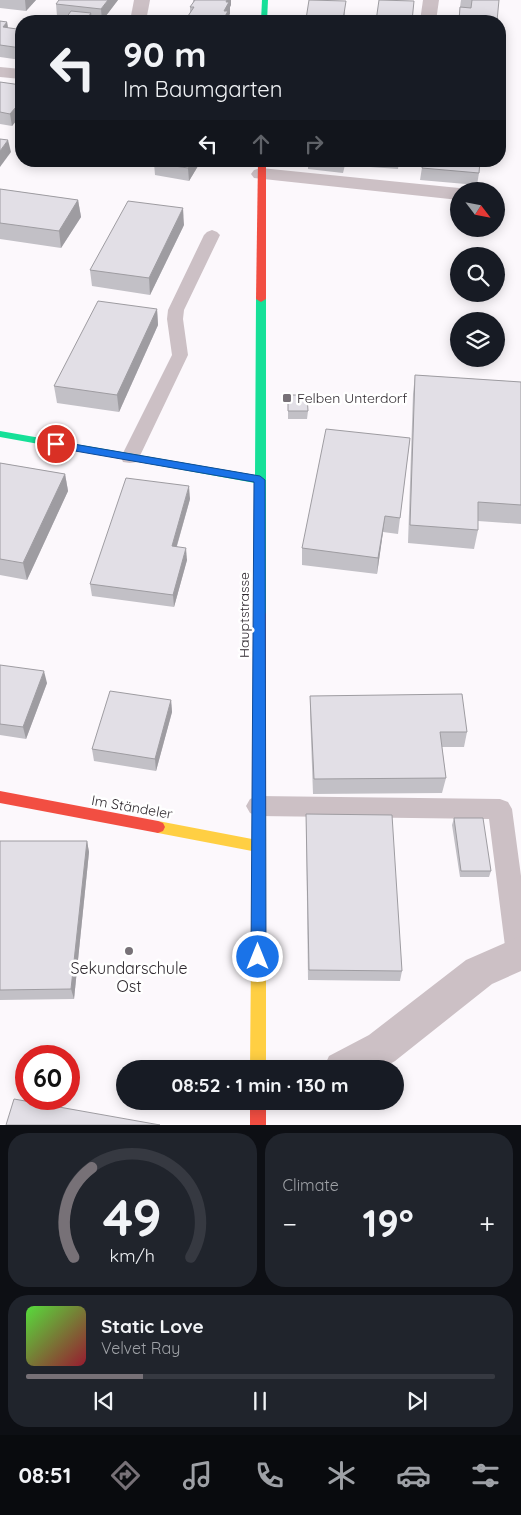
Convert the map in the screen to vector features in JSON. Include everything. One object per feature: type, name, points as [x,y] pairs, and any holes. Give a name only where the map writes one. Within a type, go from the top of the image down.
[{"type":"main road","points":[[264,15],[265,0]]},
{"type":"main road","name":"Hauptstrasse","points":[[258,1060],[262,168]]},
{"type":"main road","points":[[0,434],[260,480]]},
{"type":"main road","name":"Im Ständeler","points":[[0,796],[259,846]]},
{"type":"main road","points":[[258,1110],[258,1125]]},
{"type":"street","points":[[139,15],[142,0]]},
{"type":"street","points":[[429,15],[432,0]]},
{"type":"street","points":[[0,72],[15,73]]},
{"type":"street","points":[[262,168],[450,193]]},
{"type":"street","points":[[359,1060],[382,1048],[480,972],[520,954]]},
{"type":"lane","points":[[130,457],[180,355],[175,319],[176,310],[212,235]]},
{"type":"lane","points":[[258,806],[500,809],[520,954]]},
{"type":"building","points":[[59,0],[108,0],[101,9],[56,4]]},
{"type":"building","points":[[195,0],[227,0],[226,2],[229,2],[224,11],[228,11],[226,15],[189,15],[194,7],[190,7]]},
{"type":"building","points":[[309,0],[346,1],[344,15],[307,15]]},
{"type":"building","points":[[379,0],[414,1],[413,15],[377,15]]},
{"type":"building","points":[[472,0],[499,0],[498,15],[459,15],[460,7],[471,8]]},
{"type":"building","points":[[71,11],[91,13],[90,15],[68,15]]},
{"type":"building","points":[[0,21],[7,22],[3,27],[15,29],[15,47],[0,45]]},
{"type":"building","points":[[0,82],[15,84],[15,108],[10,114],[0,112]]},
{"type":"building","points":[[0,139],[8,140],[0,151]]},
{"type":"building","points":[[422,167],[480,167],[479,173]]},
{"type":"building","points":[[0,189],[78,200],[59,231],[0,223]]},
{"type":"building","points":[[128,201],[183,208],[149,278],[90,270]]},
{"type":"building","points":[[98,301],[157,309],[117,395],[54,386]]},
{"type":"building","points":[[415,375],[521,382],[521,505],[478,502],[478,530],[410,525]]},
{"type":"building","points":[[288,395],[307,395],[308,411],[288,411]]},
{"type":"building","points":[[326,429],[410,438],[400,518],[385,516],[378,558],[302,548]]},
{"type":"building","points":[[0,463],[65,474],[23,563],[0,559]]},
{"type":"building","points":[[126,478],[189,486],[172,546],[186,548],[173,595],[90,584]]},
{"type":"building","points":[[0,665],[44,671],[23,727],[0,724]]},
{"type":"building","points":[[110,691],[171,700],[155,759],[92,749]]},
{"type":"building","points":[[462,694],[467,732],[440,732],[446,778],[314,779],[310,696]]},
{"type":"building","points":[[306,814],[392,815],[402,971],[309,970]]},
{"type":"building","points":[[454,818],[483,818],[491,871],[461,871]]},
{"type":"building","points":[[0,841],[87,841],[71,989],[0,990]]},
{"type":"building","points":[[14,1099],[15,1110],[76,1110],[160,1125],[6,1125]]},
{"type":"traffic: fast","points":[[264,15],[265,0]]},
{"type":"traffic: fast","points":[[260,614],[261,299]]},
{"type":"traffic: fast","points":[[0,434],[260,480]]},
{"type":"traffic: slow","points":[[258,1060],[259,809]]},
{"type":"traffic: slow","points":[[158,827],[259,846]]},
{"type":"traffic: jam","points":[[261,299],[262,167]]},
{"type":"traffic: jam","points":[[259,809],[260,614]]},
{"type":"traffic: jam","points":[[0,797],[158,827]]},
{"type":"traffic: jam","points":[[258,1110],[258,1125]]},
{"type":"place","name":"Felben Unterdorf","points":[[287,398]]},
{"type":"place","name":"Sekundarschule Ost","points":[[129,951]]},
{"type":"route","points":[[56,444],[260,480],[258,957]]}]
